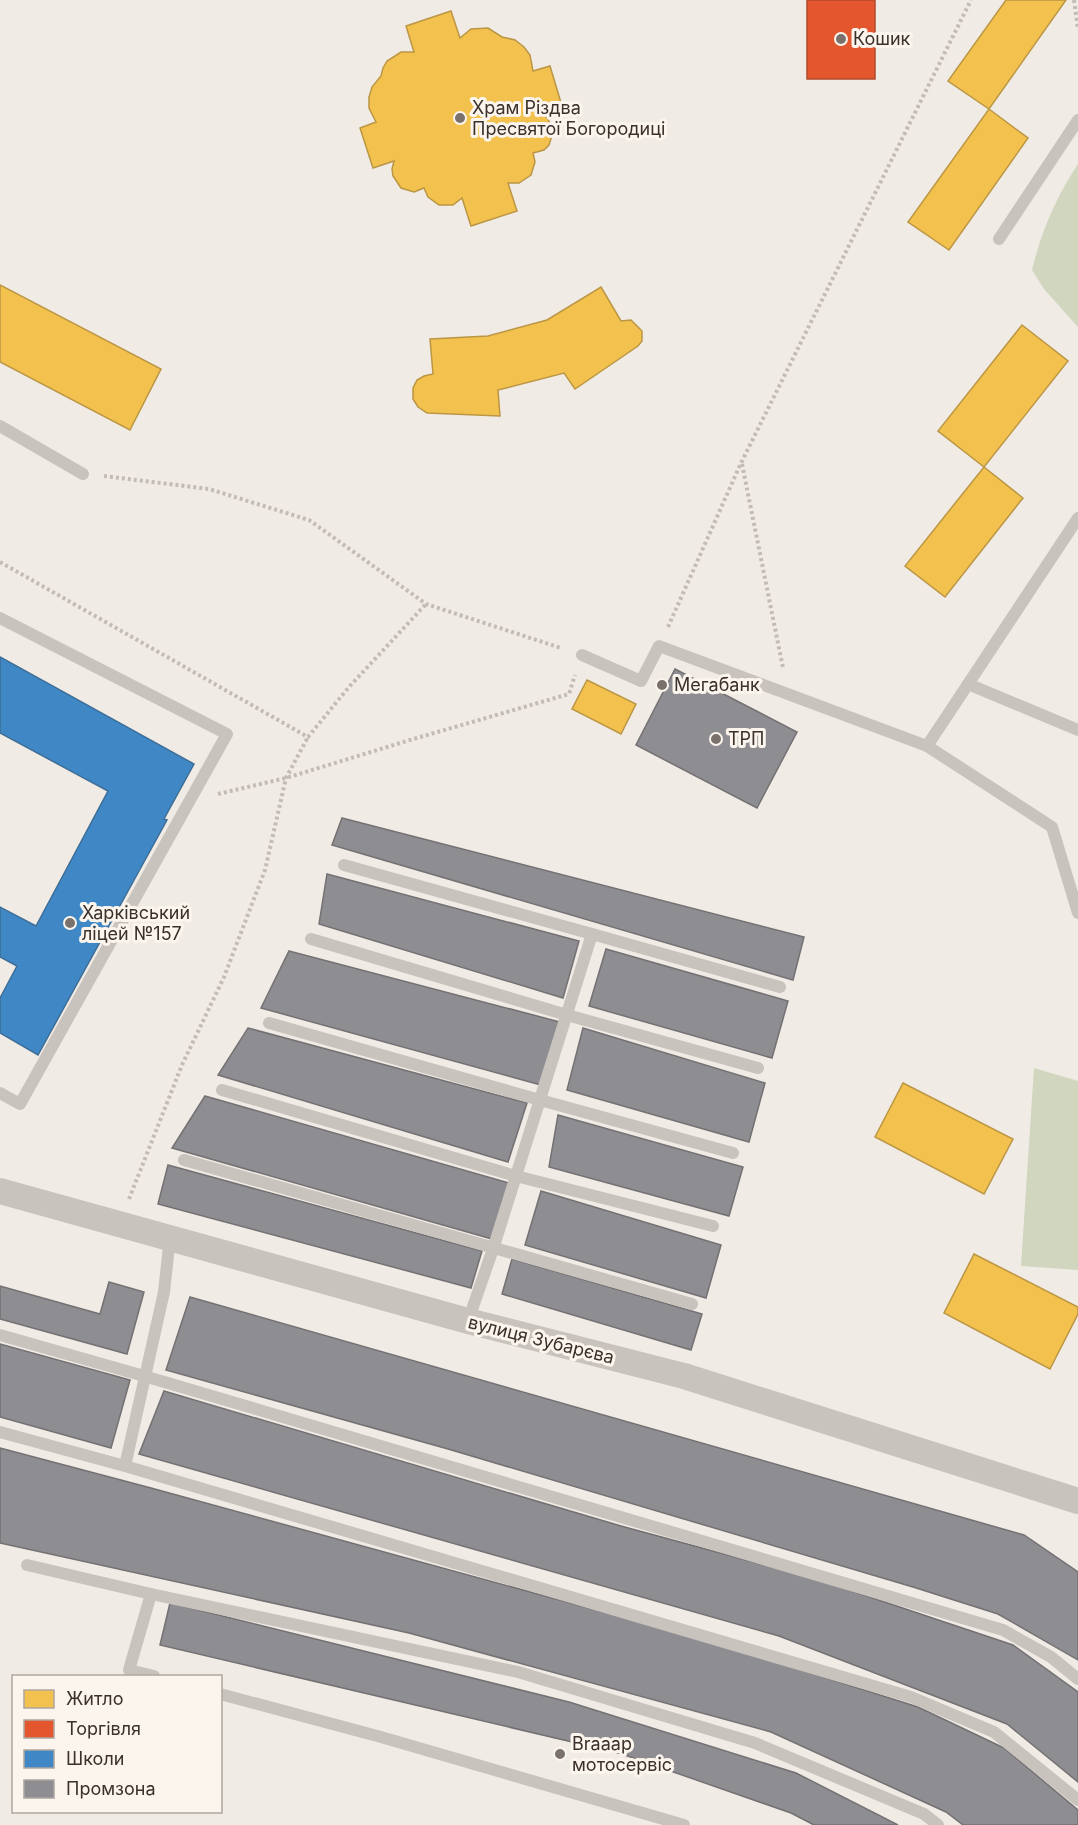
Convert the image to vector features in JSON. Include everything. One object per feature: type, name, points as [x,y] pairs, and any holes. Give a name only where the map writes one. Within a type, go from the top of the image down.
[{"type":"street","name":"вулиця Зубарєва","points":[[0,1191],[468,1321],[684,1376],[1078,1501]]},
{"type":"lane","points":[[999,239],[1078,120]]},
{"type":"lane","points":[[0,426],[83,474]]},
{"type":"lane","points":[[927,746],[1078,518]]},
{"type":"lane","points":[[0,618],[227,734],[20,1104],[0,1093]]},
{"type":"lane","points":[[582,655],[640,681],[659,646],[927,746],[1053,827],[1078,913]]},
{"type":"lane","points":[[968,684],[1078,730]]},
{"type":"lane","points":[[344,865],[780,987]]},
{"type":"lane","points":[[468,1321],[493,1249],[592,934]]},
{"type":"lane","points":[[311,939],[567,1015],[758,1068]]},
{"type":"lane","points":[[269,1023],[733,1153]]},
{"type":"lane","points":[[222,1090],[516,1176],[713,1227]]},
{"type":"lane","points":[[184,1160],[692,1304]]},
{"type":"lane","points":[[125,1466],[164,1292],[170,1237]]},
{"type":"lane","points":[[0,1335],[1003,1630],[1051,1656],[1078,1678]]},
{"type":"lane","points":[[0,1432],[125,1466],[911,1697],[994,1732],[1078,1800]]},
{"type":"lane","points":[[27,1565],[151,1594],[507,1670],[552,1682],[755,1743],[924,1814],[938,1825]]},
{"type":"lane","points":[[147,1675],[129,1670],[151,1594]]},
{"type":"lane","points":[[222,1695],[381,1737],[684,1825]]},
{"type":"path","points":[[659,646],[741,463],[970,0]]},
{"type":"path","points":[[1074,0],[1078,29]]},
{"type":"path","points":[[741,463],[789,694]]},
{"type":"path","points":[[83,474],[209,489],[309,520],[426,604],[582,655],[569,694],[286,778],[189,800]]},
{"type":"path","points":[[0,562],[308,737]]},
{"type":"path","points":[[119,1223],[182,1065],[224,976],[261,880],[286,778],[308,737],[349,687],[426,604]]},
{"type":"green space","points":[[1078,164],[1078,327],[1044,289],[1032,270],[1050,215]]},
{"type":"green space","points":[[1034,1068],[1078,1081],[1078,1270],[1021,1266]]},
{"type":"building: Житло","points":[[1006,0],[1066,0],[989,109],[948,81]]},
{"type":"building: Житло","name":"Храм Різдва Пресвятої Богородиці","points":[[451,11],[460,38],[471,29],[488,28],[502,37],[515,40],[524,47],[530,55],[533,71],[550,66],[562,106],[541,113],[548,119],[553,132],[549,145],[544,150],[533,153],[535,162],[531,175],[519,183],[508,183],[517,211],[471,226],[462,198],[453,205],[439,205],[428,197],[424,188],[414,192],[401,188],[393,176],[394,161],[373,168],[360,128],[376,122],[369,108],[369,97],[387,61],[401,52],[414,52],[406,26]]},
{"type":"building: Житло","points":[[989,109],[1028,138],[949,250],[908,222]]},
{"type":"building: Житло","points":[[0,285],[161,369],[130,430],[0,362]]},
{"type":"building: Житло","points":[[601,287],[621,321],[631,320],[642,331],[642,341],[575,389],[564,373],[498,390],[500,416],[427,413],[418,407],[413,399],[413,388],[417,380],[433,374],[430,339],[488,336],[547,320]]},
{"type":"building: Житло","points":[[1022,325],[1068,361],[984,467],[938,431]]},
{"type":"building: Житло","points":[[984,467],[1023,498],[945,597],[905,566]]},
{"type":"building: Житло","points":[[587,680],[636,704],[621,734],[572,709]]},
{"type":"building: Житло","points":[[903,1083],[1013,1139],[984,1194],[875,1137]]},
{"type":"building: Житло","points":[[974,1254],[1078,1307],[1078,1314],[1050,1369],[944,1313]]},
{"type":"building: Торгівля","name":"Кошик","points":[[807,0],[875,0],[875,79],[807,79]]},
{"type":"building: Школи","points":[[0,657],[194,764],[164,819],[167,820],[38,1055],[0,1033],[0,998],[17,966],[0,957],[0,907],[36,926],[108,791],[0,733]]},
{"type":"building: Промзона","name":"ТРП","points":[[675,669],[797,732],[757,808],[636,745]]},
{"type":"building: Промзона","points":[[342,818],[804,937],[793,980],[332,845]]},
{"type":"building: Промзона","points":[[327,874],[579,941],[563,998],[319,924]]},
{"type":"building: Промзона","points":[[606,949],[788,1001],[772,1058],[589,1006]]},
{"type":"building: Промзона","points":[[289,951],[560,1022],[541,1085],[261,1008]]},
{"type":"building: Промзона","points":[[248,1028],[527,1103],[508,1162],[218,1075]]},
{"type":"building: Промзона","points":[[583,1028],[765,1083],[749,1142],[567,1090]]},
{"type":"building: Промзона","points":[[205,1096],[509,1183],[492,1239],[172,1148]]},
{"type":"building: Промзона","points":[[558,1115],[743,1167],[729,1216],[549,1167]]},
{"type":"building: Промзона","points":[[168,1165],[482,1251],[471,1288],[158,1204]]},
{"type":"building: Промзона","points":[[541,1191],[721,1245],[706,1298],[525,1245]]},
{"type":"building: Промзона","points":[[512,1259],[702,1314],[691,1350],[502,1294]]},
{"type":"building: Промзона","points":[[109,1282],[144,1292],[127,1354],[0,1319],[0,1286],[100,1314]]},
{"type":"building: Промзона","points":[[190,1297],[1024,1535],[1078,1572],[1078,1660],[998,1614],[448,1449],[166,1370]]},
{"type":"building: Промзона","points":[[0,1344],[130,1380],[111,1448],[0,1417]]},
{"type":"building: Промзона","points":[[164,1391],[621,1526],[816,1579],[1013,1645],[1078,1692],[1078,1782],[1007,1724],[779,1636],[139,1454]]},
{"type":"building: Промзона","points":[[0,1448],[709,1641],[918,1707],[1004,1748],[1078,1810],[1078,1825],[963,1825],[946,1812],[771,1732],[409,1633],[0,1543]]},
{"type":"building: Промзона","points":[[170,1603],[569,1702],[796,1773],[898,1825],[814,1825],[791,1813],[619,1753],[160,1645]]},
{"type":"place","name":"Кошик","points":[[841,39]]},
{"type":"place","name":"Храм Різдва Пресвятої Богородиці","points":[[460,118]]},
{"type":"place","name":"Мегабанк","points":[[662,685]]},
{"type":"place","name":"ТРП","points":[[716,739]]},
{"type":"place","name":"Харківський ліцей №157","points":[[70,923]]},
{"type":"place","name":"Braaap мотосервic","points":[[560,1754]]}]
